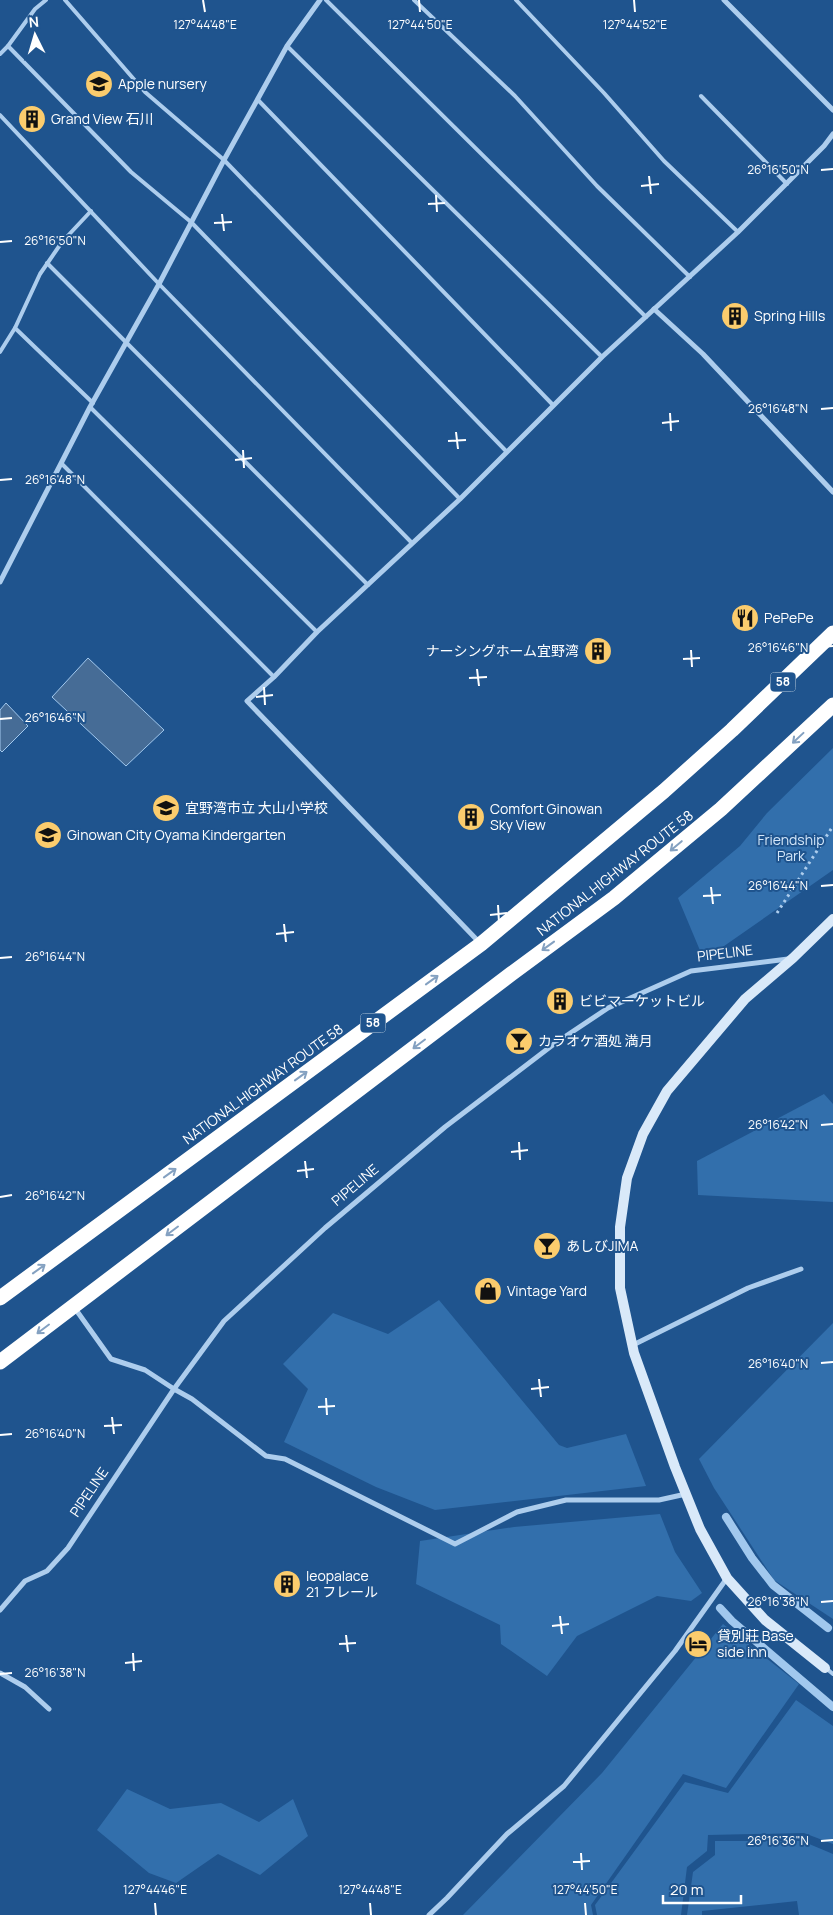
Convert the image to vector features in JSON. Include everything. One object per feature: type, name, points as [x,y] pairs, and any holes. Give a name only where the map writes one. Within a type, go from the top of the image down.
[{"type":"highway","name":"NATIONAL HIGHWAY ROUTE 58","points":[[0,1298],[481,944],[664,791],[732,730],[833,633]]},
{"type":"highway","name":"NATIONAL HIGHWAY ROUTE 58","points":[[0,1362],[495,986],[614,898],[721,809],[833,704]]},
{"type":"street","points":[[0,582],[92,405],[160,284],[224,160],[287,46],[320,0]]},
{"type":"street","points":[[724,0],[833,110]]},
{"type":"street","points":[[481,944],[248,701],[317,632],[460,499],[602,357],[738,232],[824,146],[833,134]]},
{"type":"street","points":[[654,309],[703,354],[833,492]]},
{"type":"street","points":[[829,1671],[765,1620],[727,1578],[700,1529],[632,1345],[620,1288],[620,1227],[627,1178],[643,1134],[667,1091],[745,999],[793,958],[833,920]]},
{"type":"street","name":"PIPELINE","points":[[0,1610],[25,1581],[47,1571],[68,1548],[174,1389],[224,1321],[325,1228],[445,1127],[554,1044],[608,1008],[690,971],[793,958]]},
{"type":"street","points":[[632,1345],[748,1288],[801,1269]]},
{"type":"street","points":[[74,1306],[111,1359],[145,1370],[192,1398],[266,1456],[285,1459],[455,1544],[518,1512],[566,1500],[659,1500],[686,1494]]},
{"type":"street","points":[[430,1915],[507,1834],[564,1786],[675,1650],[727,1578]]},
{"type":"street","points":[[0,1673],[25,1687],[49,1709]]},
{"type":"lane","points":[[0,54],[36,9],[46,0]]},
{"type":"lane","points":[[65,0],[145,92],[224,160],[506,451]]},
{"type":"lane","points":[[326,0],[646,317]]},
{"type":"lane","points":[[414,0],[515,96],[597,186],[690,278]]},
{"type":"lane","points":[[516,0],[604,92],[664,161],[738,232]]},
{"type":"lane","points":[[8,46],[132,172],[191,222],[460,499]]},
{"type":"lane","points":[[287,46],[602,357]]},
{"type":"lane","points":[[701,96],[787,184]]},
{"type":"lane","points":[[258,100],[553,406]]},
{"type":"lane","points":[[0,115],[160,284],[412,543]]},
{"type":"lane","points":[[0,352],[15,328],[47,263],[62,242],[91,211]]},
{"type":"lane","points":[[47,263],[368,585]]},
{"type":"lane","points":[[15,328],[317,632]]},
{"type":"lane","points":[[62,464],[274,677]]},
{"type":"path","points":[[777,913],[833,826]]},
{"type":"green space","name":"Friendship Park","points":[[833,748],[833,870],[704,960],[678,898],[740,846],[767,813]]},
{"type":"green space","points":[[824,1094],[833,1104],[833,1202],[698,1195],[697,1161]]},
{"type":"green space","points":[[439,1300],[559,1445],[567,1448],[626,1434],[646,1486],[435,1510],[376,1487],[284,1442],[308,1389],[283,1364],[333,1313],[388,1334]]},
{"type":"green space","points":[[833,1323],[833,1619],[774,1580],[714,1488],[699,1459]]},
{"type":"green space","points":[[660,1514],[675,1552],[702,1593],[691,1601],[657,1596],[577,1636],[547,1676],[501,1644],[500,1625],[416,1584],[420,1541],[514,1527]]},
{"type":"green space","points":[[723,1624],[799,1684],[726,1788],[683,1774],[591,1905],[593,1915],[463,1915],[602,1773]]},
{"type":"green space","points":[[796,1700],[833,1726],[833,1844],[804,1833],[708,1835],[707,1851],[687,1867],[681,1915],[597,1915],[595,1905],[685,1782],[728,1793]]},
{"type":"green space","points":[[127,1789],[170,1809],[221,1803],[259,1822],[293,1799],[308,1836],[260,1875],[218,1854],[176,1883],[149,1873],[97,1830]]},
{"type":"green space","points":[[715,1841],[802,1841],[833,1854],[833,1915],[799,1915],[797,1901],[702,1911],[702,1915],[687,1915],[693,1872],[715,1855]]},
{"type":"shaded area","points":[[88,658],[164,730],[126,766],[52,697]]},
{"type":"shaded area","points":[[6,703],[28,726],[2,752],[0,750],[0,710]]},
{"type":"waterway","points":[[726,1517],[752,1558],[773,1585],[828,1628]]},
{"type":"waterway","points":[[720,1608],[732,1621],[833,1707]]},
{"type":"place","name":"Apple nursery","points":[[99,84]]},
{"type":"place","name":"Grand View 石川","points":[[32,119]]},
{"type":"place","name":"Spring Hills","points":[[735,316]]},
{"type":"place","name":"PePePe","points":[[745,618]]},
{"type":"place","name":"ナーシングホーム宜野湾","points":[[598,651]]},
{"type":"place","name":"宜野湾市立 大山小学校","points":[[166,808]]},
{"type":"place","name":"Comfort Ginowan Sky View","points":[[471,817]]},
{"type":"place","name":"Ginowan City Oyama Kindergarten","points":[[48,835]]},
{"type":"place","name":"ビビマーケットビル","points":[[560,1001]]},
{"type":"place","name":"カラオケ酒処 満月","points":[[519,1041]]},
{"type":"place","name":"あしびJIMA","points":[[547,1246]]},
{"type":"place","name":"Vintage Yard","points":[[488,1291]]},
{"type":"place","name":"leopalace 21 フレール","points":[[287,1584]]},
{"type":"place","name":"貸別莊 Base side inn","points":[[698,1644]]}]
